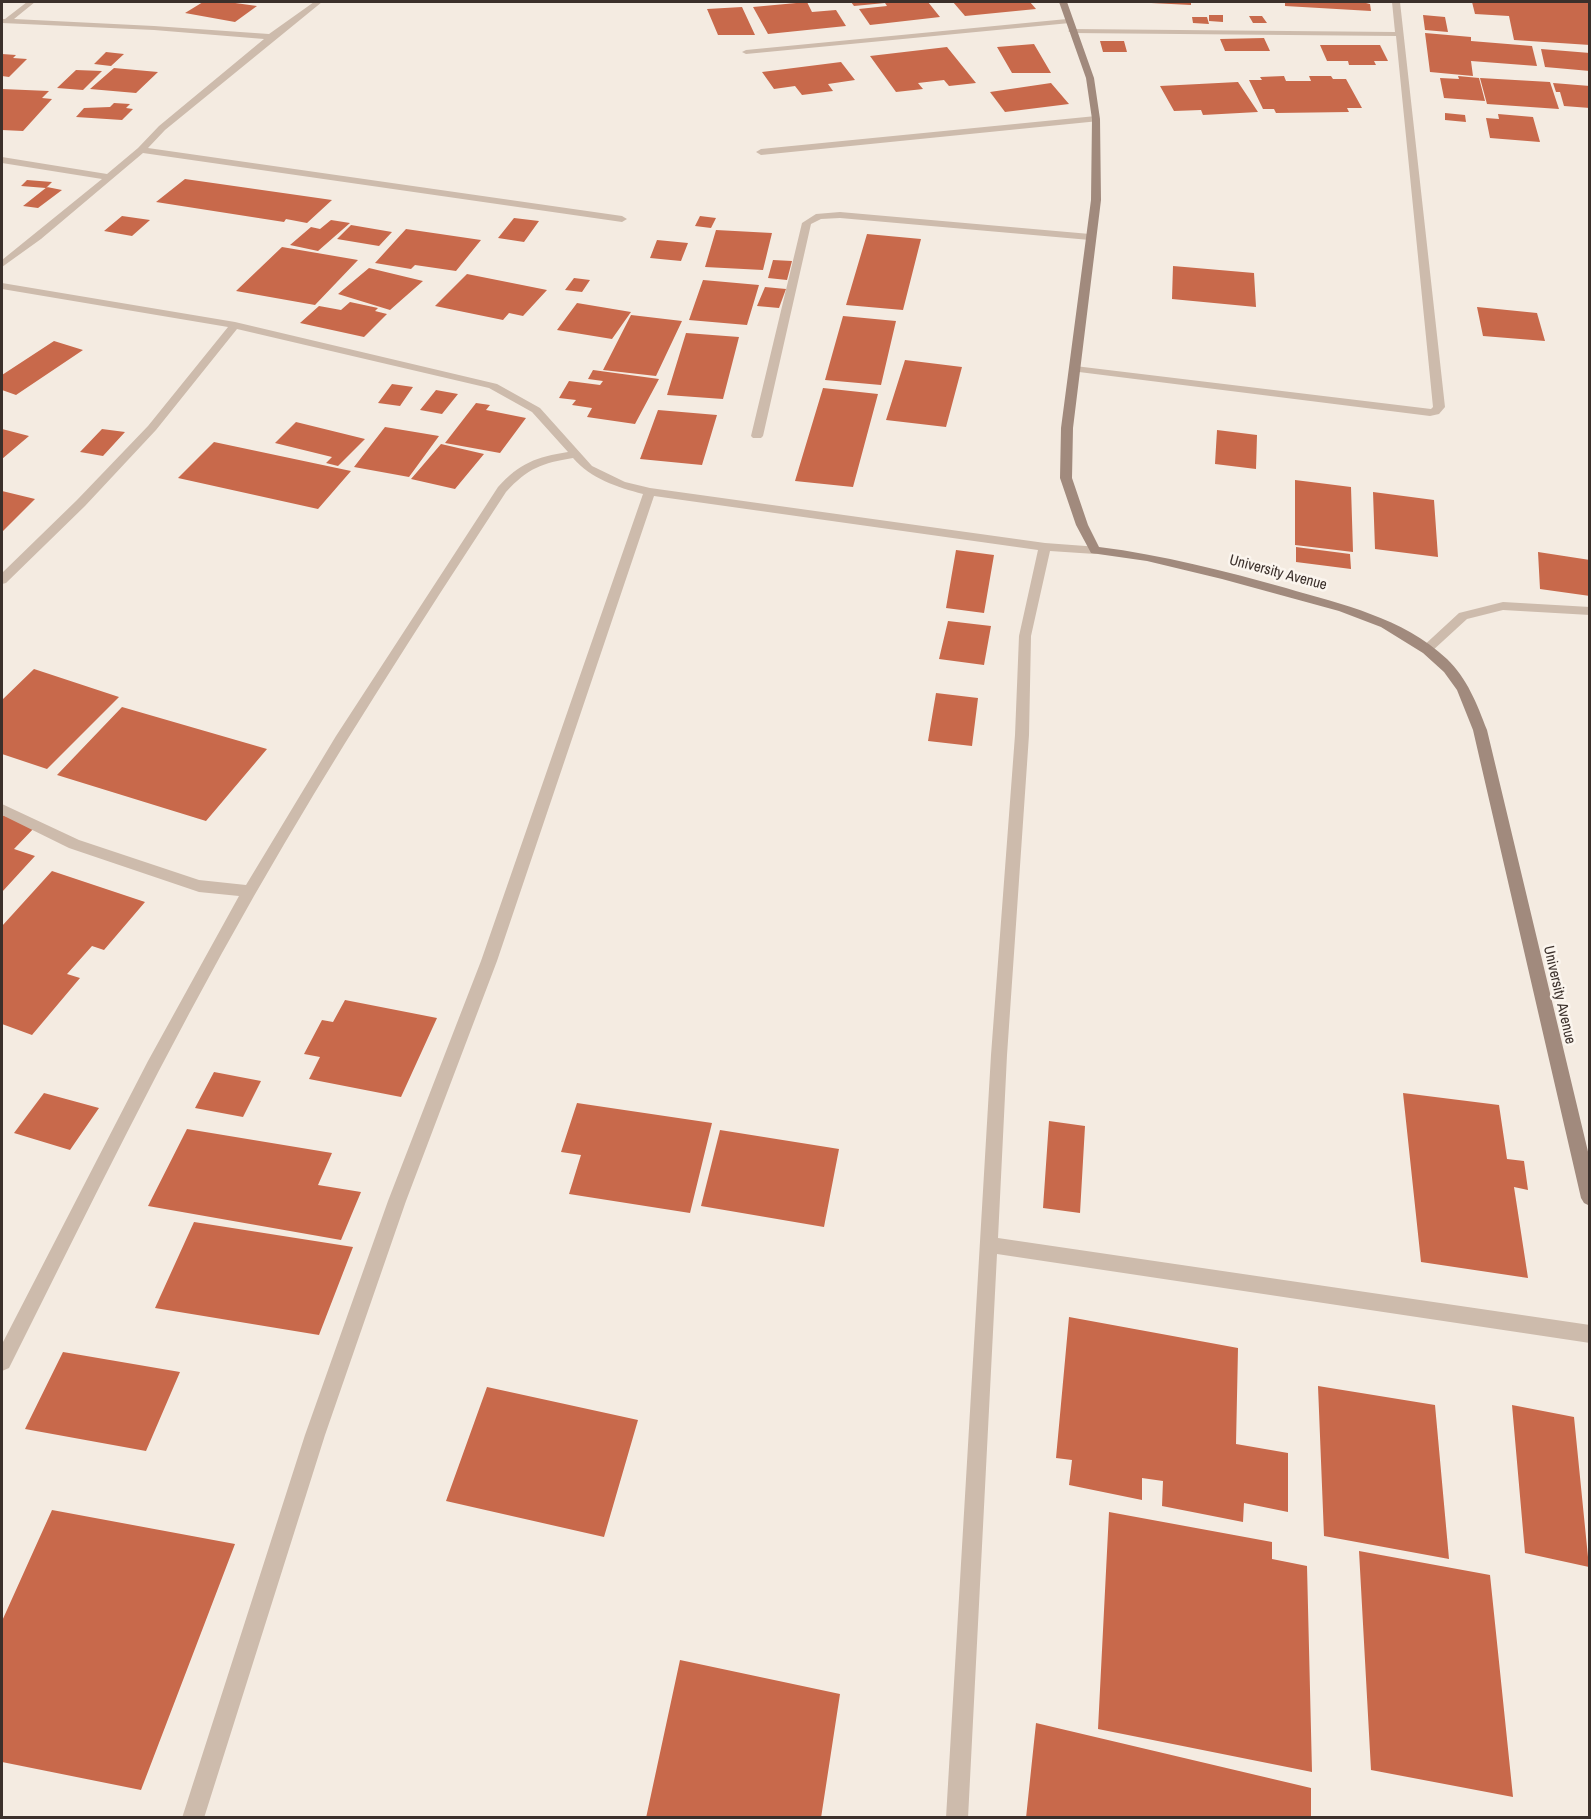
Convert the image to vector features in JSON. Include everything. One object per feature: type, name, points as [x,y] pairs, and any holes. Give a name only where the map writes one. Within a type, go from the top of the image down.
[{"type":"street","points":[[4,22],[31,2]]},
{"type":"street","points":[[2,264],[38,237],[141,150],[162,128],[271,37],[318,2]]},
{"type":"street","points":[[1063,2],[1090,78],[1096,119],[1096,200],[1066,428],[1066,478],[1082,525],[1095,550]]},
{"type":"street","points":[[1075,369],[1430,414],[1436,412],[1438,407],[1396,2]]},
{"type":"street","points":[[4,22],[154,28],[271,37]]},
{"type":"street","points":[[746,52],[1070,26],[1399,34]]},
{"type":"street","points":[[761,152],[1096,119]]},
{"type":"street","points":[[141,150],[622,219]]},
{"type":"street","points":[[2,160],[109,177]]},
{"type":"street","points":[[757,436],[807,224],[819,216],[840,215],[1090,237]]},
{"type":"street","points":[[2,286],[235,325],[493,386],[536,410],[588,468],[621,485],[650,492],[1045,546],[1095,550]]},
{"type":"street","points":[[2,580],[81,503],[152,428],[235,325]]},
{"type":"street","points":[[2,1362],[138,1093],[249,891],[390,660],[502,490],[518,471],[535,461],[574,453]]},
{"type":"street","points":[[193,1818],[315,1435],[397,1201],[489,961],[650,492]]},
{"type":"street","points":[[957,1818],[991,1245],[999,1055],[1022,735],[1025,636],[1045,546]]},
{"type":"street","name":"University Avenue","points":[[1095,550],[1124,553],[1242,579],[1338,606],[1385,624],[1426,649],[1450,670],[1467,699],[1479,730],[1590,1198]]},
{"type":"street","points":[[1426,649],[1463,616],[1503,606],[1590,611]]},
{"type":"street","points":[[2,809],[74,844],[199,886],[249,891]]},
{"type":"street","points":[[991,1245],[1590,1334]]},
{"type":"building","points":[[203,2],[228,2],[257,6],[235,22],[185,13]]},
{"type":"building","points":[[807,2],[812,12],[836,10],[846,26],[768,34],[753,7]]},
{"type":"building","points":[[851,2],[928,2],[940,17],[870,25],[859,9],[887,6],[885,3],[854,6]]},
{"type":"building","points":[[953,2],[1030,2],[1036,9],[965,16]]},
{"type":"building","points":[[1191,2],[1191,5],[1151,3]]},
{"type":"building","points":[[1285,2],[1362,2],[1370,4],[1371,11],[1285,6]]},
{"type":"building","points":[[1472,2],[1590,2],[1590,45],[1514,40],[1509,16],[1475,14]]},
{"type":"building","points":[[742,7],[755,35],[718,35],[707,9]]},
{"type":"building","points":[[1209,15],[1223,15],[1223,22],[1209,21]]},
{"type":"building","points":[[1423,15],[1445,17],[1448,32],[1425,30]]},
{"type":"building","points":[[1249,16],[1262,16],[1267,23],[1253,23]]},
{"type":"building","points":[[1192,17],[1207,17],[1209,24],[1193,23]]},
{"type":"building","points":[[1425,33],[1471,37],[1471,41],[1532,46],[1537,66],[1471,61],[1473,76],[1430,72]]},
{"type":"building","points":[[1264,38],[1270,51],[1225,51],[1220,39]]},
{"type":"building","points":[[1100,41],[1124,41],[1127,52],[1103,52]]},
{"type":"building","points":[[1034,44],[1051,73],[1012,73],[997,47]]},
{"type":"building","points":[[1320,45],[1380,45],[1388,61],[1374,61],[1376,65],[1349,65],[1348,61],[1327,61]]},
{"type":"building","points":[[947,47],[976,83],[949,86],[944,80],[918,83],[923,89],[896,92],[870,56]]},
{"type":"building","points":[[1541,49],[1590,53],[1590,71],[1545,67]]},
{"type":"building","points":[[106,52],[124,54],[111,66],[94,64]]},
{"type":"building","points":[[2,54],[27,59],[9,77],[2,76]]},
{"type":"building","points":[[841,62],[855,80],[828,84],[833,91],[802,95],[795,86],[774,89],[762,72]]},
{"type":"building","points":[[114,68],[158,72],[136,93],[90,89]]},
{"type":"building","points":[[76,70],[102,71],[83,90],[57,88]]},
{"type":"building","points":[[1284,76],[1286,81],[1311,81],[1309,76],[1346,79],[1362,108],[1347,108],[1349,112],[1276,113],[1274,109],[1263,109],[1249,80]]},
{"type":"building","points":[[1458,76],[1479,78],[1485,101],[1444,98],[1440,78],[1459,79]]},
{"type":"building","points":[[1480,78],[1550,82],[1559,109],[1487,104]]},
{"type":"building","points":[[1238,82],[1258,112],[1203,115],[1201,110],[1174,111],[1160,86]]},
{"type":"building","points":[[1051,83],[1069,104],[1005,112],[990,92]]},
{"type":"building","points":[[1553,83],[1590,86],[1590,108],[1564,106],[1560,92],[1556,92]]},
{"type":"building","points":[[2,89],[49,91],[42,98],[52,99],[23,131],[2,130]]},
{"type":"building","points":[[114,103],[130,104],[126,108],[133,109],[122,120],[76,117],[84,108],[110,107]]},
{"type":"building","points":[[1445,113],[1465,115],[1466,122],[1445,120]]},
{"type":"building","points":[[1498,114],[1533,117],[1540,142],[1490,138],[1486,118],[1499,119]]},
{"type":"building","points":[[185,179],[332,200],[307,223],[286,219],[284,222],[156,202]]},
{"type":"building","points":[[27,180],[52,182],[46,188],[21,186]]},
{"type":"building","points":[[47,187],[62,190],[38,208],[23,206]]},
{"type":"building","points":[[122,216],[150,220],[132,236],[104,231]]},
{"type":"building","points":[[700,216],[716,218],[711,228],[695,226]]},
{"type":"building","points":[[514,218],[539,221],[524,242],[498,238]]},
{"type":"building","points":[[331,220],[350,223],[318,251],[290,245],[311,227],[320,229]]},
{"type":"building","points":[[351,225],[392,232],[379,246],[337,239]]},
{"type":"building","points":[[406,229],[481,240],[456,271],[415,265],[411,269],[375,263]]},
{"type":"building","points":[[716,230],[772,233],[763,270],[705,267]]},
{"type":"building","points":[[867,234],[921,239],[903,310],[846,305]]},
{"type":"building","points":[[657,240],[688,243],[681,261],[650,258]]},
{"type":"building","points":[[282,247],[358,260],[315,305],[236,291]]},
{"type":"building","points":[[773,260],[792,261],[787,280],[768,278]]},
{"type":"building","points":[[1173,266],[1254,273],[1256,307],[1172,299]]},
{"type":"building","points":[[369,268],[423,281],[390,310],[338,294]]},
{"type":"building","points":[[467,274],[547,290],[523,316],[509,313],[503,320],[435,306]]},
{"type":"building","points":[[574,278],[590,280],[582,292],[565,290]]},
{"type":"building","points":[[703,280],[759,285],[747,325],[689,320]]},
{"type":"building","points":[[765,287],[786,289],[779,308],[757,306]]},
{"type":"building","points":[[350,302],[378,308],[375,311],[387,314],[364,337],[300,323],[319,306],[341,310]]},
{"type":"building","points":[[577,303],[631,312],[612,339],[557,330]]},
{"type":"building","points":[[1477,307],[1537,313],[1545,341],[1483,336]]},
{"type":"building","points":[[631,315],[682,321],[656,376],[603,370]]},
{"type":"building","points":[[843,316],[896,321],[881,385],[825,380]]},
{"type":"building","points":[[686,333],[739,337],[723,399],[667,395]]},
{"type":"building","points":[[54,341],[83,350],[16,395],[2,390],[2,375]]},
{"type":"building","points":[[905,360],[962,367],[946,427],[886,420]]},
{"type":"building","points":[[593,370],[659,379],[635,424],[587,417],[592,408],[572,405],[576,400],[559,398],[569,381],[600,385],[603,381],[588,379]]},
{"type":"building","points":[[392,384],[413,387],[400,406],[378,403]]},
{"type":"building","points":[[823,388],[878,394],[853,487],[795,481]]},
{"type":"building","points":[[436,390],[458,394],[442,414],[420,410]]},
{"type":"building","points":[[476,403],[490,405],[486,410],[526,418],[500,453],[445,443]]},
{"type":"building","points":[[658,410],[717,415],[702,465],[640,459]]},
{"type":"building","points":[[296,422],[365,439],[338,466],[326,463],[332,457],[275,443]]},
{"type":"building","points":[[385,427],[439,436],[409,477],[354,467]]},
{"type":"building","points":[[2,429],[29,436],[2,459]]},
{"type":"building","points":[[102,429],[125,432],[103,456],[80,452]]},
{"type":"building","points":[[1217,430],[1257,435],[1256,469],[1215,464]]},
{"type":"building","points":[[214,442],[351,471],[318,509],[178,478]]},
{"type":"building","points":[[441,444],[484,454],[455,489],[411,479]]},
{"type":"building","points":[[1295,480],[1351,487],[1353,552],[1295,545]]},
{"type":"building","points":[[2,491],[35,499],[2,532]]},
{"type":"building","points":[[1373,492],[1434,500],[1438,557],[1375,549]]},
{"type":"building","points":[[1296,547],[1350,554],[1351,569],[1296,562]]},
{"type":"building","points":[[956,550],[994,555],[984,613],[946,608]]},
{"type":"building","points":[[1538,552],[1590,560],[1590,596],[1540,589]]},
{"type":"building","points":[[948,621],[991,626],[984,665],[939,659]]},
{"type":"building","points":[[34,669],[119,697],[47,769],[2,754],[2,700]]},
{"type":"building","points":[[936,693],[978,698],[972,746],[928,741]]},
{"type":"building","points":[[122,707],[267,749],[206,821],[57,775]]},
{"type":"building","points":[[2,815],[36,826],[14,849],[35,856],[2,892]]},
{"type":"building","points":[[52,871],[145,902],[104,950],[92,946],[67,974],[80,978],[32,1035],[2,1024],[2,926]]},
{"type":"building","points":[[345,1000],[437,1018],[401,1097],[309,1079],[320,1057],[304,1054],[322,1020],[333,1022]]},
{"type":"building","points":[[214,1072],[261,1081],[243,1117],[195,1108]]},
{"type":"building","points":[[44,1093],[99,1108],[70,1150],[14,1133]]},
{"type":"building","points":[[1403,1093],[1499,1105],[1507,1159],[1524,1161],[1528,1190],[1514,1187],[1528,1278],[1421,1262]]},
{"type":"building","points":[[577,1103],[712,1123],[690,1213],[569,1194],[581,1155],[561,1152]]},
{"type":"building","points":[[1049,1121],[1085,1126],[1080,1213],[1043,1208]]},
{"type":"building","points":[[187,1129],[332,1153],[318,1185],[361,1192],[341,1240],[148,1206]]},
{"type":"building","points":[[720,1130],[839,1149],[824,1227],[701,1206]]},
{"type":"building","points":[[194,1222],[353,1247],[319,1335],[155,1308]]},
{"type":"building","points":[[1069,1317],[1238,1348],[1236,1444],[1288,1453],[1288,1512],[1244,1503],[1243,1522],[1162,1506],[1163,1481],[1142,1478],[1142,1500],[1069,1485],[1072,1460],[1056,1458]]},
{"type":"building","points":[[63,1352],[180,1372],[146,1451],[25,1429]]},
{"type":"building","points":[[1318,1386],[1435,1405],[1449,1559],[1324,1536]]},
{"type":"building","points":[[487,1387],[638,1420],[604,1537],[446,1501]]},
{"type":"building","points":[[1512,1405],[1574,1417],[1589,1567],[1525,1553]]},
{"type":"building","points":[[52,1510],[235,1544],[141,1790],[2,1762],[2,1621]]},
{"type":"building","points":[[1109,1512],[1272,1542],[1272,1559],[1307,1566],[1312,1772],[1098,1729]]},
{"type":"building","points":[[1359,1551],[1490,1575],[1513,1797],[1371,1770]]},
{"type":"building","points":[[680,1660],[840,1694],[821,1818],[646,1818]]},
{"type":"building","points":[[1036,1723],[1311,1788],[1311,1818],[1026,1818]]}]
